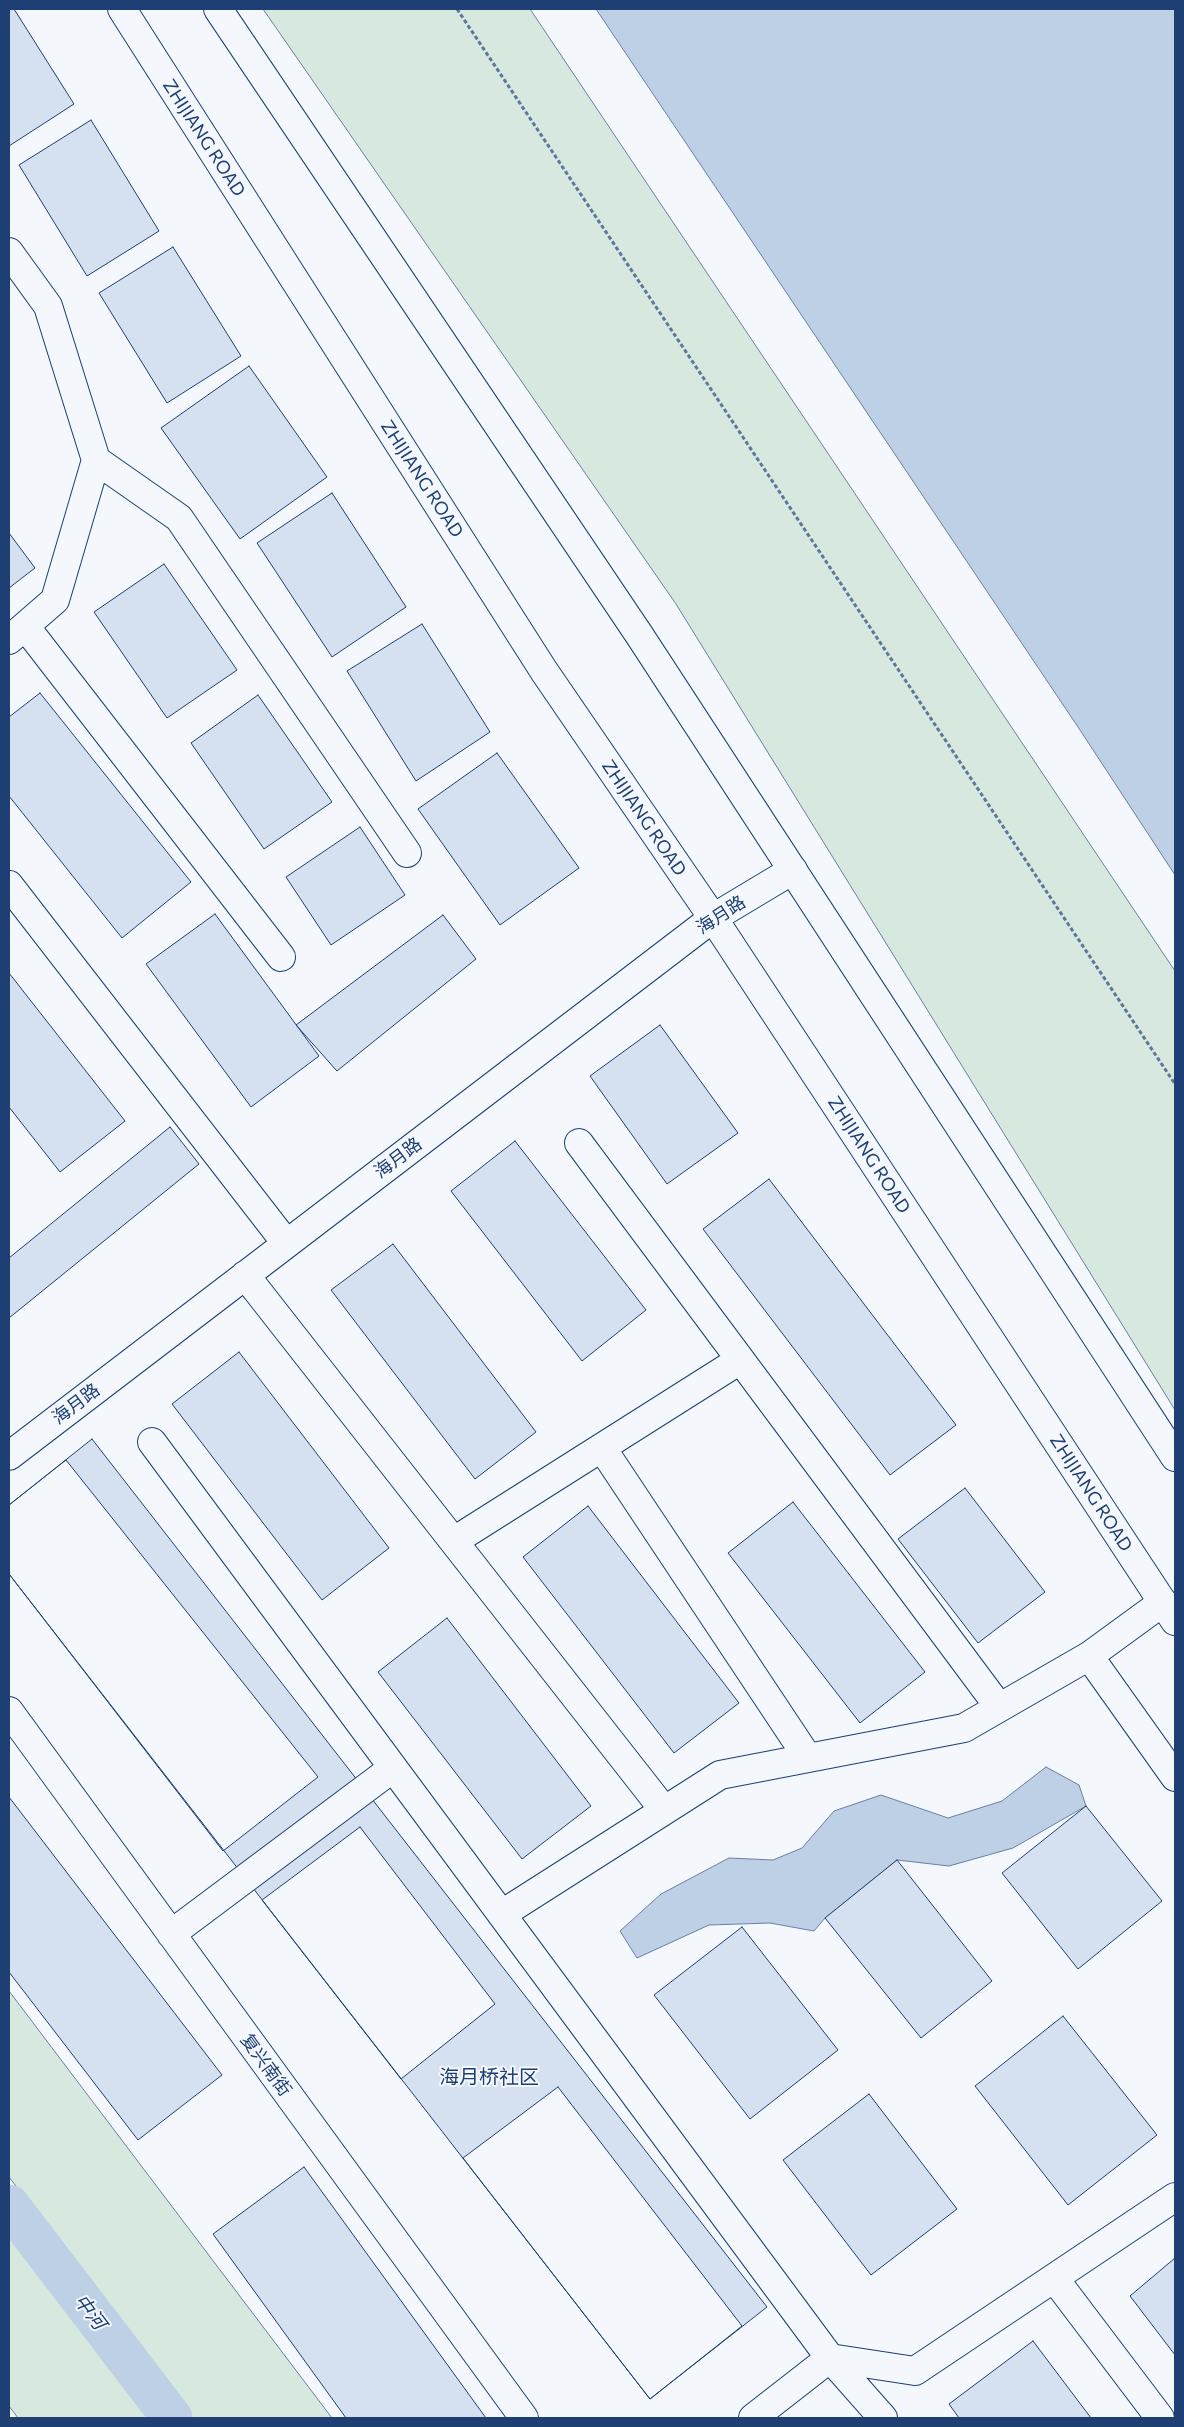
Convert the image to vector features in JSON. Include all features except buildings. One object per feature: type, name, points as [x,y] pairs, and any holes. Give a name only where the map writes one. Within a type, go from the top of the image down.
[{"type":"main road","name":"ZHIJIANG ROAD","points":[[122,9],[544,671],[713,918],[1169,1612]]},
{"type":"main road","points":[[218,9],[634,628],[1175,1457]]},
{"type":"main road","points":[[9,252],[48,306],[96,460],[55,600],[17,633],[281,957]]},
{"type":"main road","points":[[96,460],[179,518],[407,853]]},
{"type":"main road","name":"海月路","points":[[9,1456],[713,918],[793,870]]},
{"type":"main road","points":[[9,885],[286,1243]]},
{"type":"main road","points":[[579,1143],[999,1707]]},
{"type":"main road","points":[[245,1275],[664,1810]]},
{"type":"main road","points":[[454,1541],[740,1360]]},
{"type":"main road","points":[[152,1442],[830,2358],[883,2418]]},
{"type":"main road","points":[[602,1448],[808,1758]]},
{"type":"main road","points":[[502,1914],[720,1775],[964,1728],[1169,1612]]},
{"type":"main road","points":[[1089,1656],[1175,1777]]},
{"type":"main road","name":"复兴南街","points":[[9,1711],[524,2418]]},
{"type":"main road","points":[[171,1934],[393,1768]]},
{"type":"main road","points":[[753,2418],[830,2358],[915,2371],[1175,2197]]},
{"type":"main road","points":[[1054,2278],[1160,2418]]},
{"type":"path","points":[[457,9],[1175,1084]]},
{"type":"shaded area","points":[[263,9],[530,9],[1175,971],[1175,1410],[676,604]]},
{"type":"shaded area","points":[[9,1991],[332,2418],[192,2418],[9,2177]]},
{"type":"shaded area","points":[[9,2232],[150,2418],[18,2418],[9,2406]]},
{"type":"water","points":[[596,9],[1175,9],[1175,875],[1080,730]]},
{"type":"water","points":[[1046,1767],[1079,1785],[1086,1806],[1013,1848],[949,1866],[897,1860],[825,1918],[814,1931],[770,1923],[709,1925],[637,1958],[620,1931],[661,1894],[729,1858],[773,1860],[802,1848],[834,1811],[881,1795],[948,1818],[1002,1801]]},
{"type":"waterway","name":"中河","points":[[9,2205],[172,2418]]},
{"type":"district","name":"海月桥社区","points":[[489,2077]]}]
